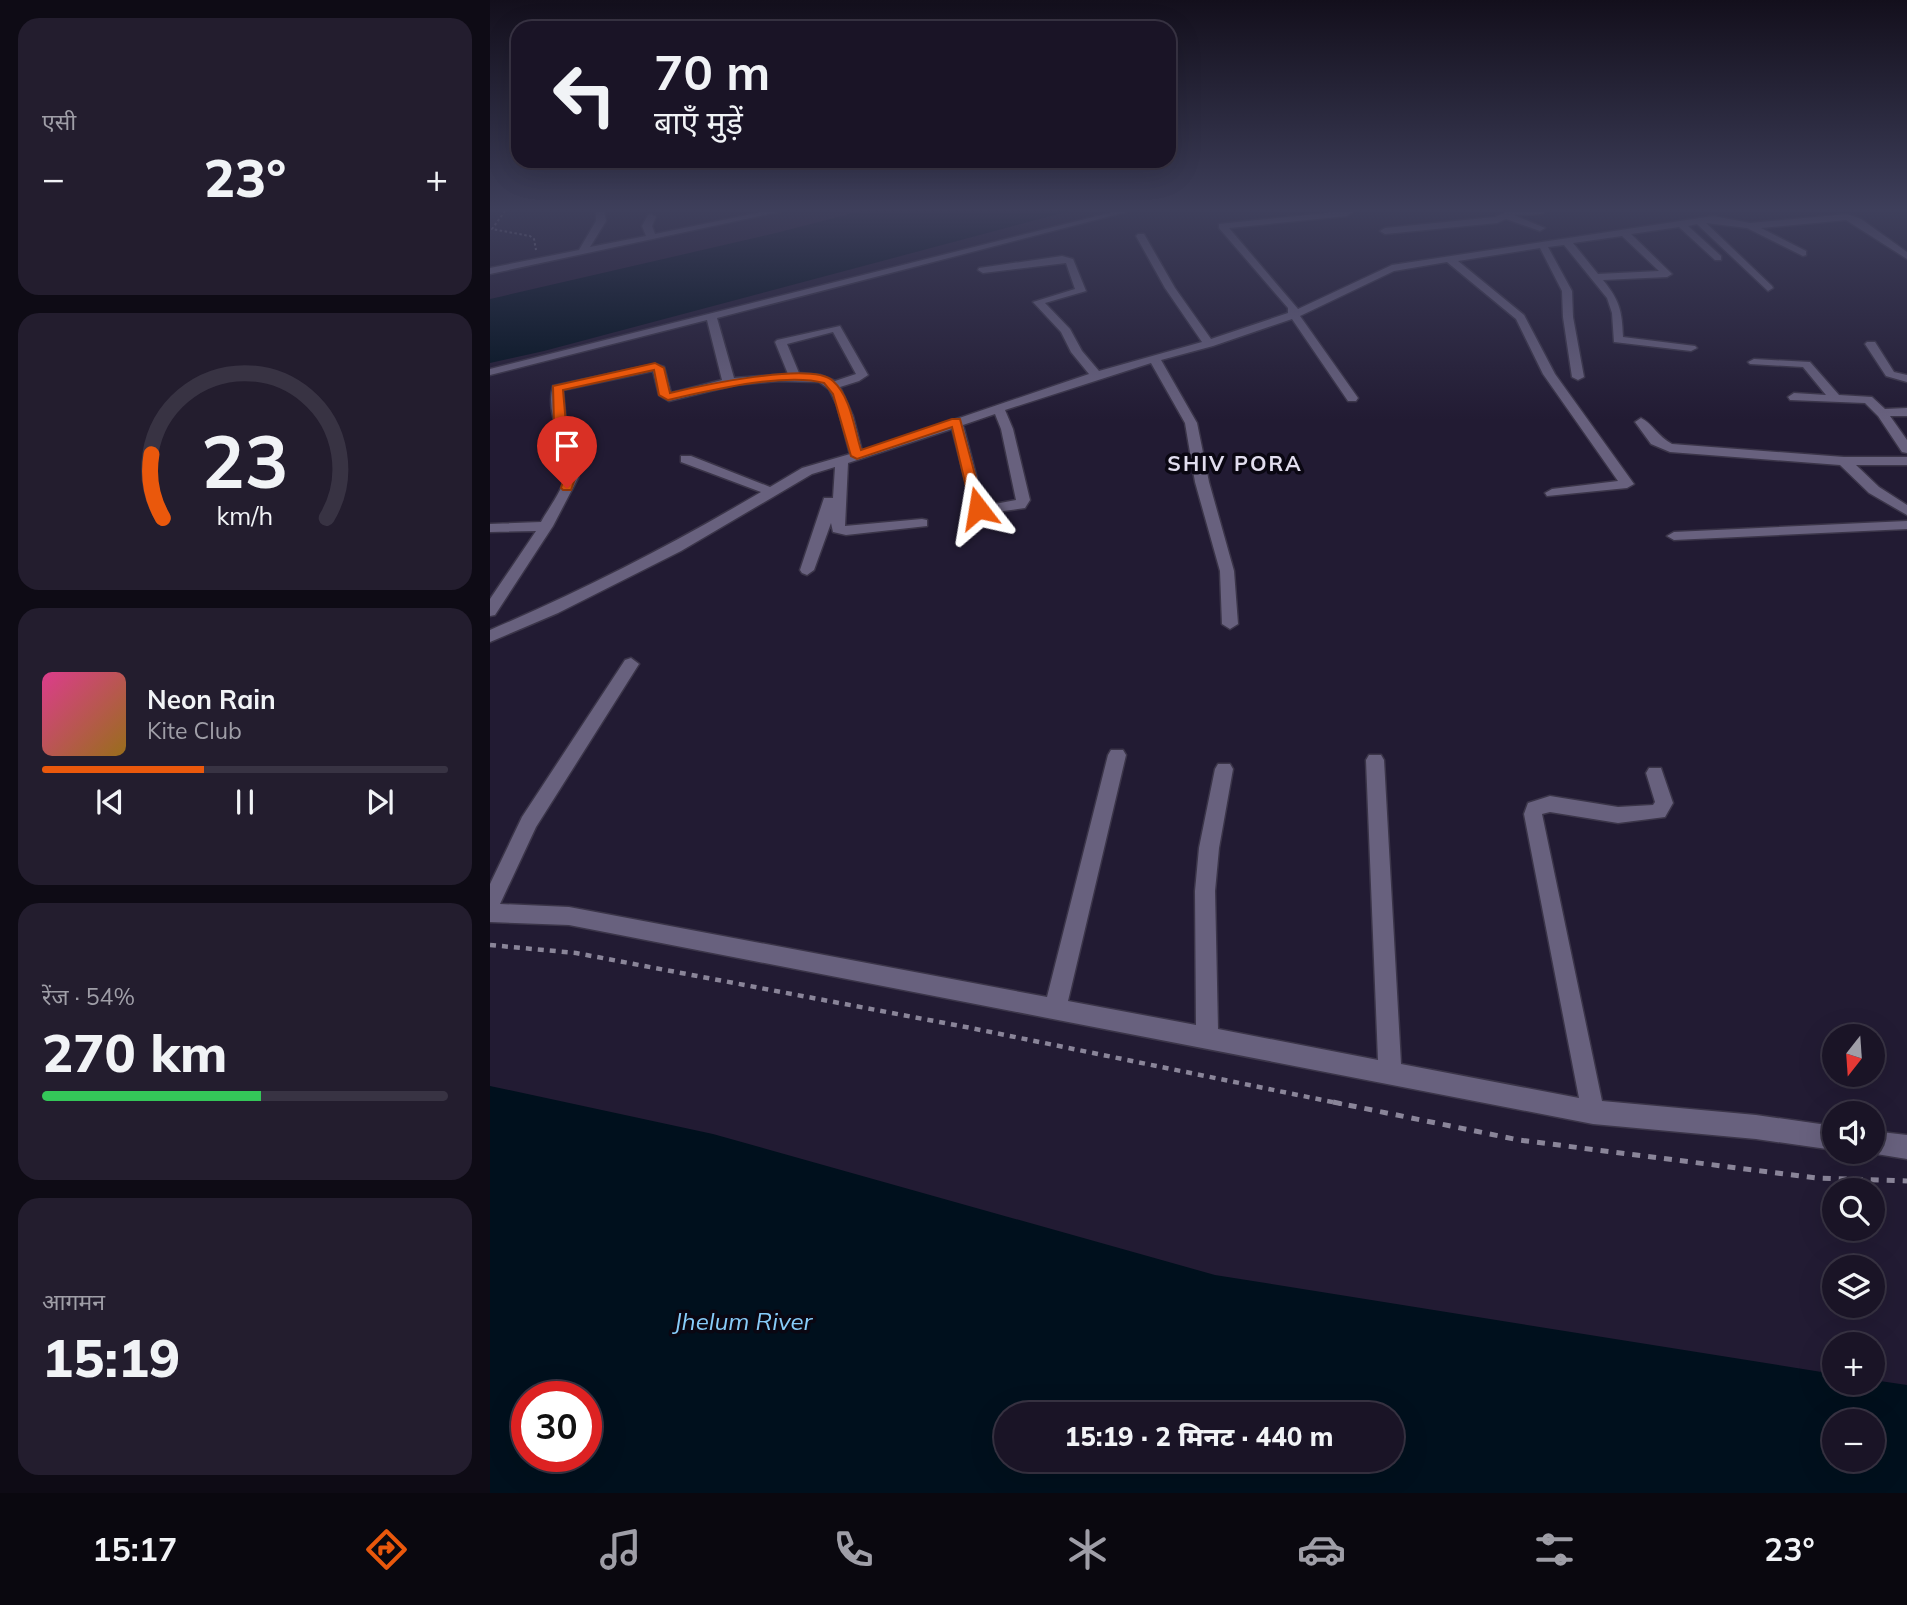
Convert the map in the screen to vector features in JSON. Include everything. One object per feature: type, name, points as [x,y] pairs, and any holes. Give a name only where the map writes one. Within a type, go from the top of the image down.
[{"type":"street","points":[[490,372],[853,281]]},
{"type":"street","points":[[1077,281],[1081,291],[1043,299],[1038,304],[1066,331],[1077,352],[1096,375]]},
{"type":"street","points":[[1166,281],[1209,344]]},
{"type":"street","points":[[1270,281],[1293,307],[1294,315],[1352,398]]},
{"type":"street","points":[[490,636],[553,609],[676,548],[769,491],[836,461],[1096,375],[1209,344],[1294,315],[1366,281]]},
{"type":"street","points":[[1476,281],[1520,317],[1549,374],[1627,485],[1552,493]]},
{"type":"street","points":[[1563,281],[1567,291],[1568,317],[1578,377]]},
{"type":"street","points":[[1598,281],[1615,304],[1618,340],[1691,348]]},
{"type":"street","points":[[1761,281],[1768,288]]},
{"type":"street","points":[[711,317],[729,383]]},
{"type":"street","points":[[795,378],[781,342],[836,328],[862,374],[832,386]]},
{"type":"street","points":[[1871,344],[1890,374],[1907,379]]},
{"type":"street","points":[[1155,360],[1191,423],[1202,482],[1227,571],[1230,624]]},
{"type":"street","points":[[1754,362],[1807,364],[1835,398]]},
{"type":"street","points":[[490,611],[546,526],[567,488],[573,468],[560,424],[557,388],[655,366],[659,368],[667,397],[729,383],[795,378],[823,379],[838,393],[857,456]]},
{"type":"street","points":[[1794,397],[1868,400],[1882,413],[1907,449]]},
{"type":"street","points":[[956,422],[978,508],[983,510],[1020,505],[1023,500],[1014,454],[998,407]]},
{"type":"street","points":[[1882,413],[1907,412]]},
{"type":"street","points":[[1641,422],[1655,442],[1670,448],[1844,461],[1907,461]]},
{"type":"street","points":[[686,459],[769,491]]},
{"type":"street","points":[[836,461],[838,529],[846,531],[922,523]]},
{"type":"street","points":[[807,569],[825,521],[836,461]]},
{"type":"street","points":[[1844,461],[1874,490],[1907,511]]},
{"type":"street","points":[[1674,536],[1907,525]]},
{"type":"street","points":[[490,528],[546,526]]},
{"type":"street","points":[[490,905],[529,823],[631,664]]},
{"type":"street","points":[[1055,1010],[1117,755]]},
{"type":"street","points":[[1376,760],[1390,1073]]},
{"type":"street","points":[[1207,1038],[1205,891],[1209,848],[1224,769]]},
{"type":"street","points":[[1593,1112],[1533,814],[1535,808],[1550,804],[1618,816],[1658,812],[1664,803],[1655,773]]},
{"type":"street","points":[[490,913],[569,916],[1593,1112],[1756,1127],[1822,1136]]},
{"type":"street","points":[[1885,1144],[1907,1147]]},
{"type":"path","points":[[490,945],[576,953],[971,1028],[1519,1140],[1816,1178],[1907,1181]]},
{"type":"water","points":[[569,281],[808,281],[490,363],[490,299]]},
{"type":"water","name":"Jhelum River","points":[[490,1086],[713,1134],[1215,1275],[1822,1372],[1822,1395],[1885,1395],[1885,1382],[1907,1385],[1907,1493],[490,1493]]},
{"type":"district","name":"SHIV PORA","points":[[1235,463]]},
{"type":"route","points":[[567,488],[573,468],[560,424],[556,389],[655,366],[659,368],[667,397],[729,383],[795,378],[823,379],[838,393],[857,456],[956,422],[978,508]]}]
